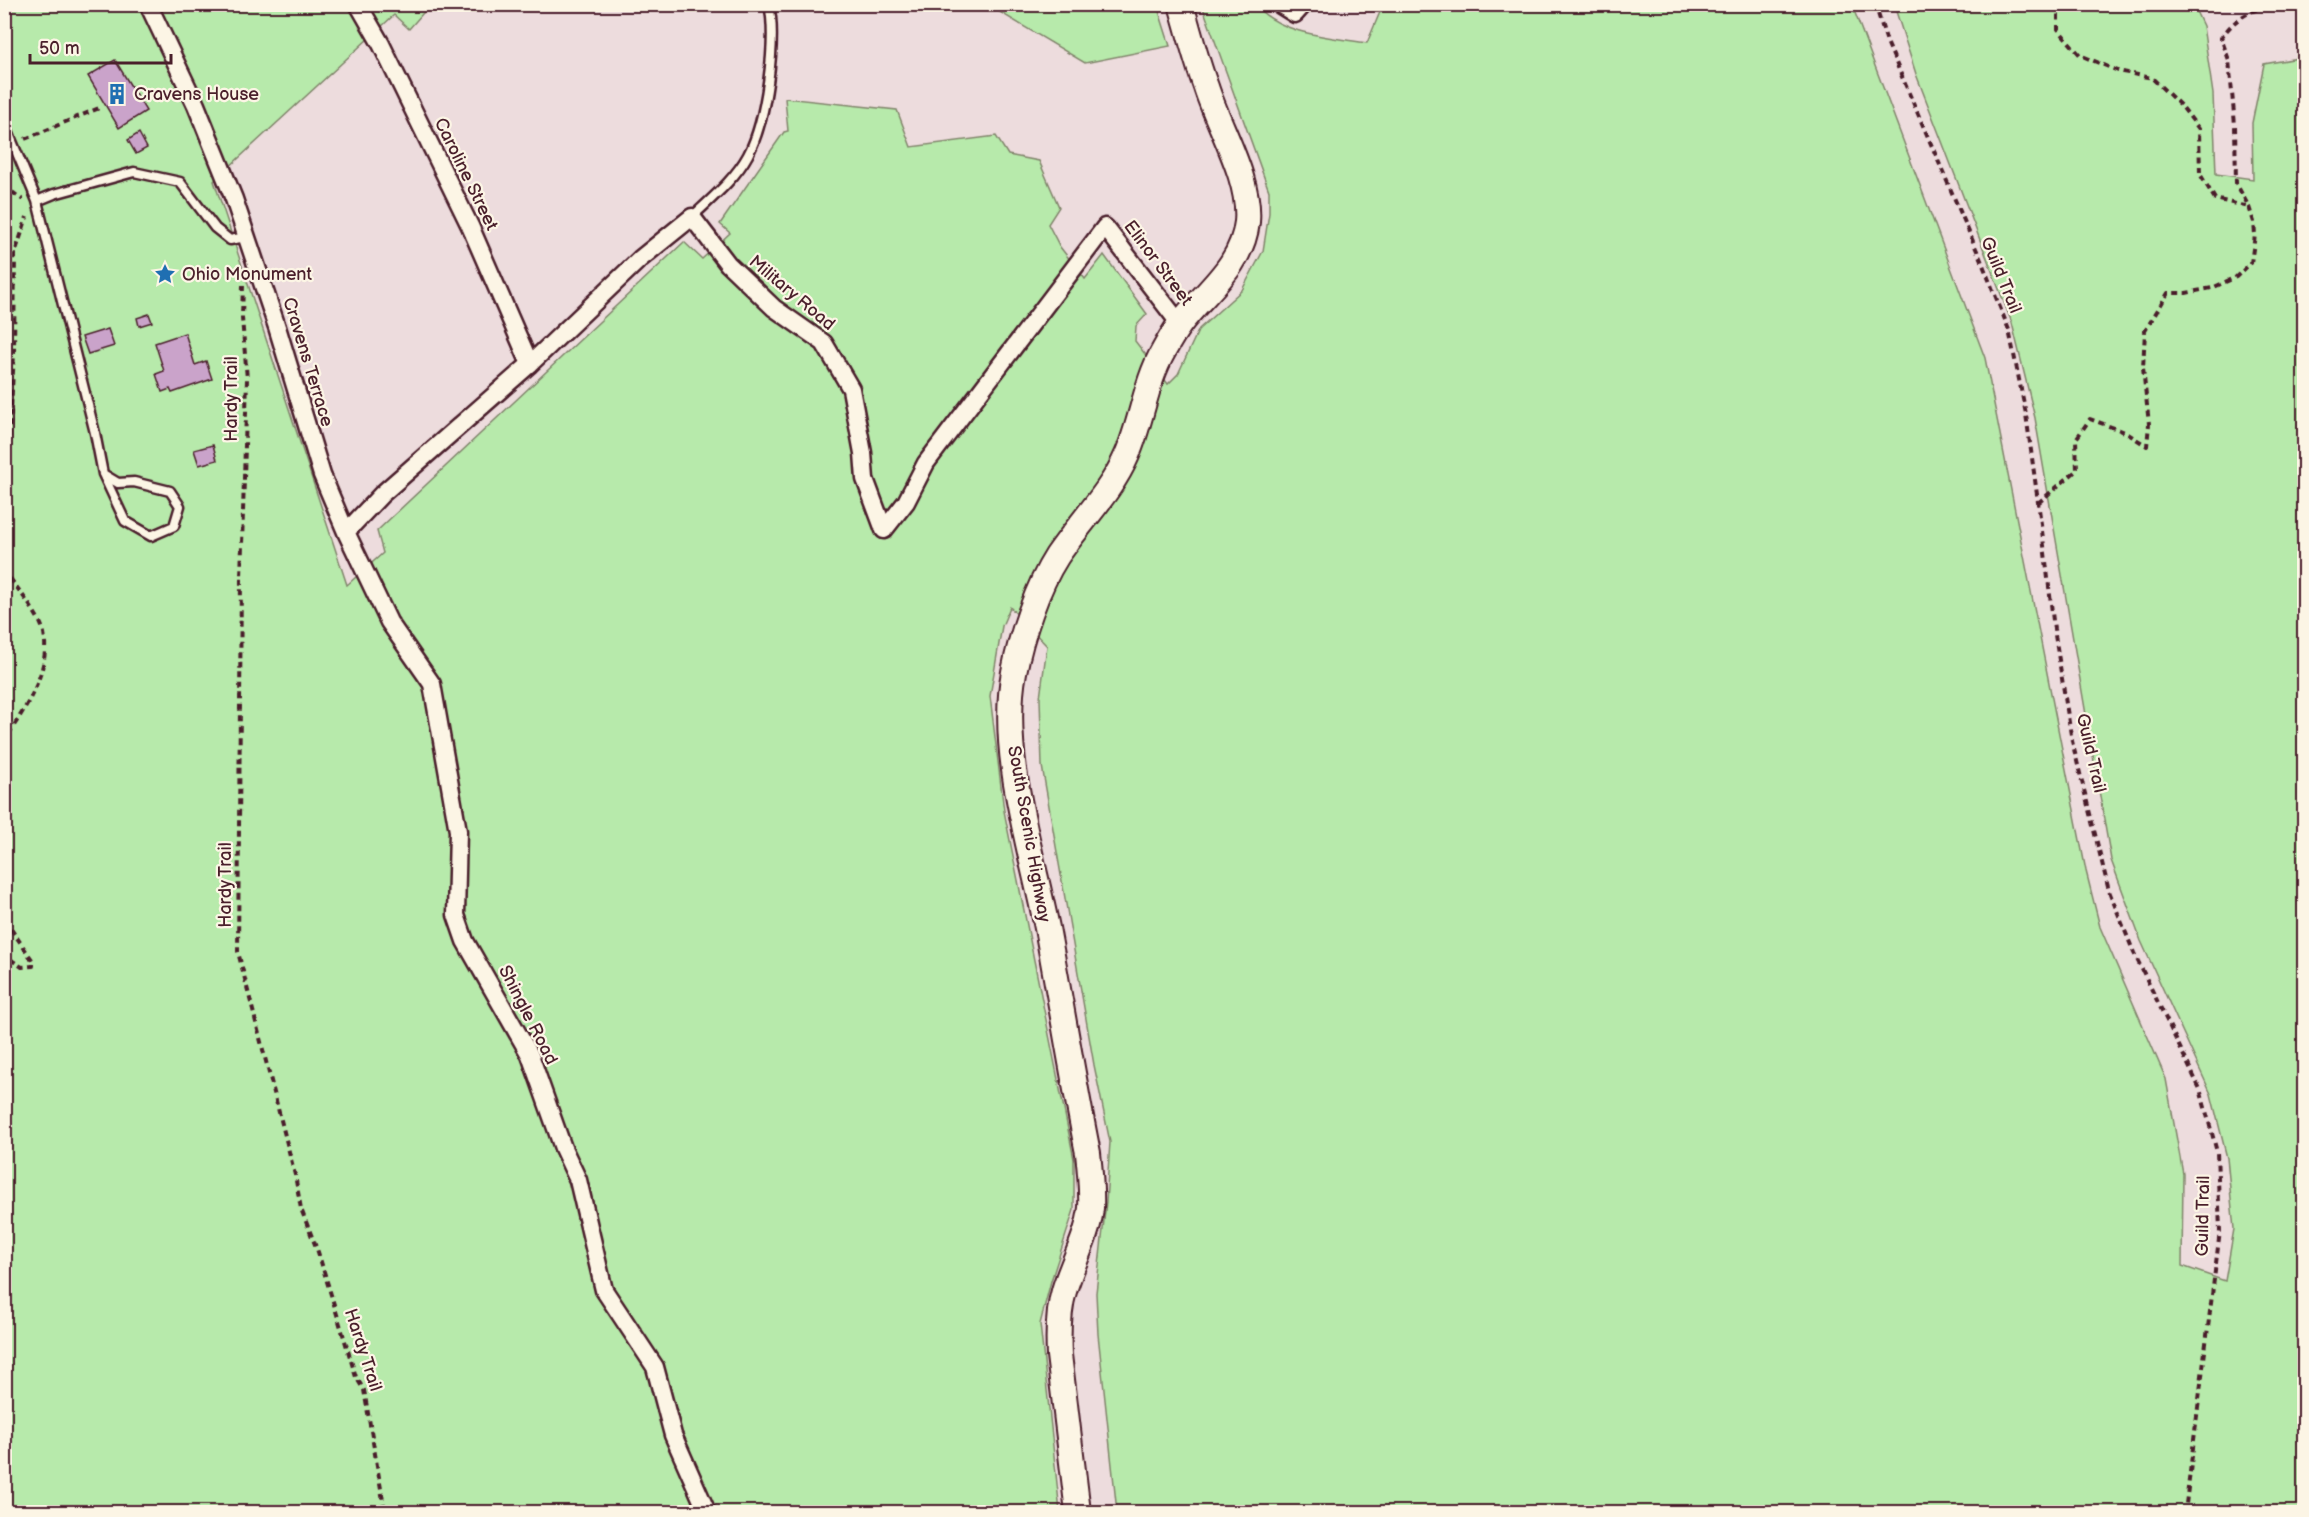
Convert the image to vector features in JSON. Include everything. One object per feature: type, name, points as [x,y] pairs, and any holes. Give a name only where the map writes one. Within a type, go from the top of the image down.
[{"type":"main road","name":"South Scenic Highway","points":[[1078,1512],[1058,1332],[1064,1292],[1083,1240],[1090,1209],[1091,1185],[1088,1153],[1047,928],[1020,798],[1011,735],[1010,706],[1015,668],[1038,595],[1054,560],[1113,481],[1127,455],[1152,375],[1180,324],[1235,261],[1242,243],[1247,220],[1245,193],[1206,88],[1181,4]]},
{"type":"street","name":"Cravens Terrace","points":[[148,4],[196,105],[234,199],[267,294],[322,476],[346,532]]},
{"type":"street","name":"Caroline Street","points":[[358,4],[381,44],[465,215],[530,364]]},
{"type":"street","points":[[1279,4],[1295,14],[1304,4]]},
{"type":"street","points":[[346,532],[382,494],[530,364],[640,259],[692,217]]},
{"type":"street","name":"Military Road","points":[[692,217],[728,264],[766,301],[824,343],[851,389],[863,453],[865,479],[884,530],[906,502],[926,463],[1106,226]]},
{"type":"street","name":"Elinor Street","points":[[1106,226],[1180,324]]},
{"type":"street","name":"Shingle Road","points":[[346,532],[389,622],[432,684],[458,831],[456,915],[465,940],[530,1055],[563,1148],[578,1180],[604,1290],[655,1367],[673,1435],[707,1512]]},
{"type":"lane","points":[[692,217],[728,183],[748,156],[762,119],[771,50],[769,4]]},
{"type":"lane","points":[[4,122],[37,201],[96,433],[103,474],[125,521],[151,536],[174,526],[180,506],[170,491],[134,482],[118,483],[103,474]]},
{"type":"lane","points":[[37,201],[54,194],[134,172],[180,182],[215,228],[230,240],[246,237]]},
{"type":"path","name":"Guild Trail","points":[[1875,4],[1887,42],[2009,330],[2026,414],[2054,629],[2072,741],[2109,891],[2134,953],[2200,1089],[2217,1152],[2220,1231],[2185,1512]]},
{"type":"path","points":[[2058,4],[2058,30],[2080,56],[2118,71],[2152,78],[2183,108],[2199,129],[2200,174],[2215,199],[2249,207]]},
{"type":"path","points":[[2038,503],[2077,470],[2076,439],[2090,418],[2125,432],[2147,446],[2149,424],[2143,368],[2145,331],[2168,292],[2186,293],[2212,288],[2236,277],[2251,263],[2255,235],[2249,207],[2236,183],[2235,124],[2229,60],[2221,38],[2228,28],[2246,13],[2271,4]]},
{"type":"path","points":[[13,144],[99,108]]},
{"type":"path","points":[[4,532],[14,354],[15,253],[28,212]]},
{"type":"path","name":"Hardy Trail","points":[[244,283],[242,318],[247,380],[241,578],[238,952],[295,1175],[301,1209],[318,1252],[356,1377],[364,1390],[385,1512]]},
{"type":"path","points":[[4,570],[25,597],[44,632],[43,665],[30,700],[4,741]]},
{"type":"path","points":[[4,909],[10,929],[33,961],[33,966],[22,967],[4,956]]},
{"type":"green space","points":[[5,5],[430,5],[409,29],[394,15],[214,181],[347,585],[383,553],[377,531],[684,242],[702,259],[730,233],[720,224],[784,132],[788,131],[785,98],[897,110],[911,147],[996,136],[1008,155],[1039,161],[1059,207],[1048,224],[1060,247],[1085,279],[1104,255],[1147,314],[1136,326],[1135,341],[1168,384],[1178,374],[1199,329],[1242,290],[1263,251],[1269,213],[1269,191],[1202,5],[1255,5],[1278,23],[1292,29],[1367,43],[1383,5],[1852,5],[1985,358],[2086,871],[2100,927],[2166,1079],[2183,1174],[2182,1266],[2225,1281],[2234,1229],[2227,1158],[2211,1094],[2141,941],[2111,860],[2035,418],[2012,323],[1916,74],[1894,5],[2193,5],[2203,26],[2213,94],[2216,174],[2253,179],[2252,123],[2264,64],[2304,57],[2304,1512],[1117,1512],[1098,1334],[1096,1293],[1110,1142],[1094,1065],[1042,766],[1040,698],[1047,646],[1010,607],[1002,626],[990,696],[1004,811],[1074,1159],[1074,1210],[1040,1324],[1060,1512],[5,1512]]},
{"type":"green space","points":[[988,5],[1157,5],[1170,46],[1085,63]]},
{"type":"building","name":"Cravens House","points":[[115,60],[146,111],[119,128],[88,76]]},
{"type":"building","points":[[139,133],[147,148],[136,154],[128,140]]},
{"type":"building","points":[[149,314],[152,322],[139,326],[137,318]]},
{"type":"building","points":[[108,329],[114,346],[88,354],[82,337]]},
{"type":"building","points":[[185,333],[195,365],[206,361],[212,379],[172,393],[170,389],[162,392],[156,374],[164,371],[155,343]]},
{"type":"building","points":[[213,445],[217,460],[199,465],[194,450]]},
{"type":"place","name":"Cravens House","points":[[117,94]]},
{"type":"place","name":"Ohio Monument","points":[[165,274]]}]
